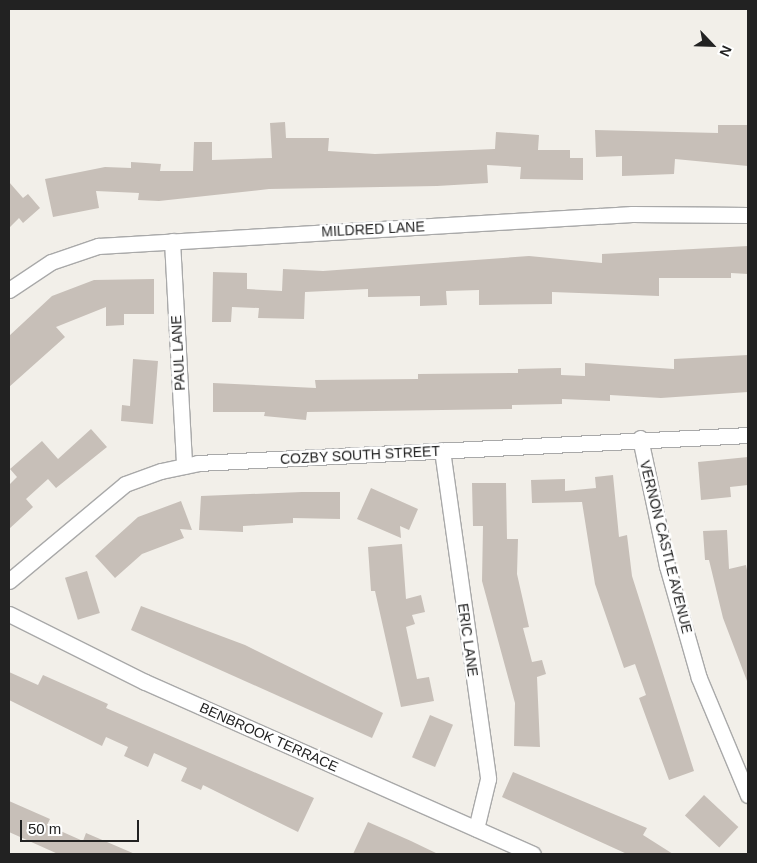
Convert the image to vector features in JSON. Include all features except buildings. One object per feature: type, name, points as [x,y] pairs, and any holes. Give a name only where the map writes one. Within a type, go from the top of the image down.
[{"type":"street","name":"MILDRED LANE","points":[[9,290],[76,252],[172,241],[632,214],[748,215]]},
{"type":"street","name":"PAUL LANE","points":[[172,241],[184,466]]},
{"type":"street","name":"COZBY SOUTH STREET","points":[[9,581],[125,484],[184,466],[640,438],[748,435]]},
{"type":"street","name":"VERNON CASTLE AVENUE","points":[[640,438],[667,566],[699,678],[748,794]]},
{"type":"street","name":"ERIC LANE","points":[[442,450],[488,780],[476,829]]},
{"type":"street","name":"BENBROOK TERRACE","points":[[9,614],[145,682],[533,854]]}]
